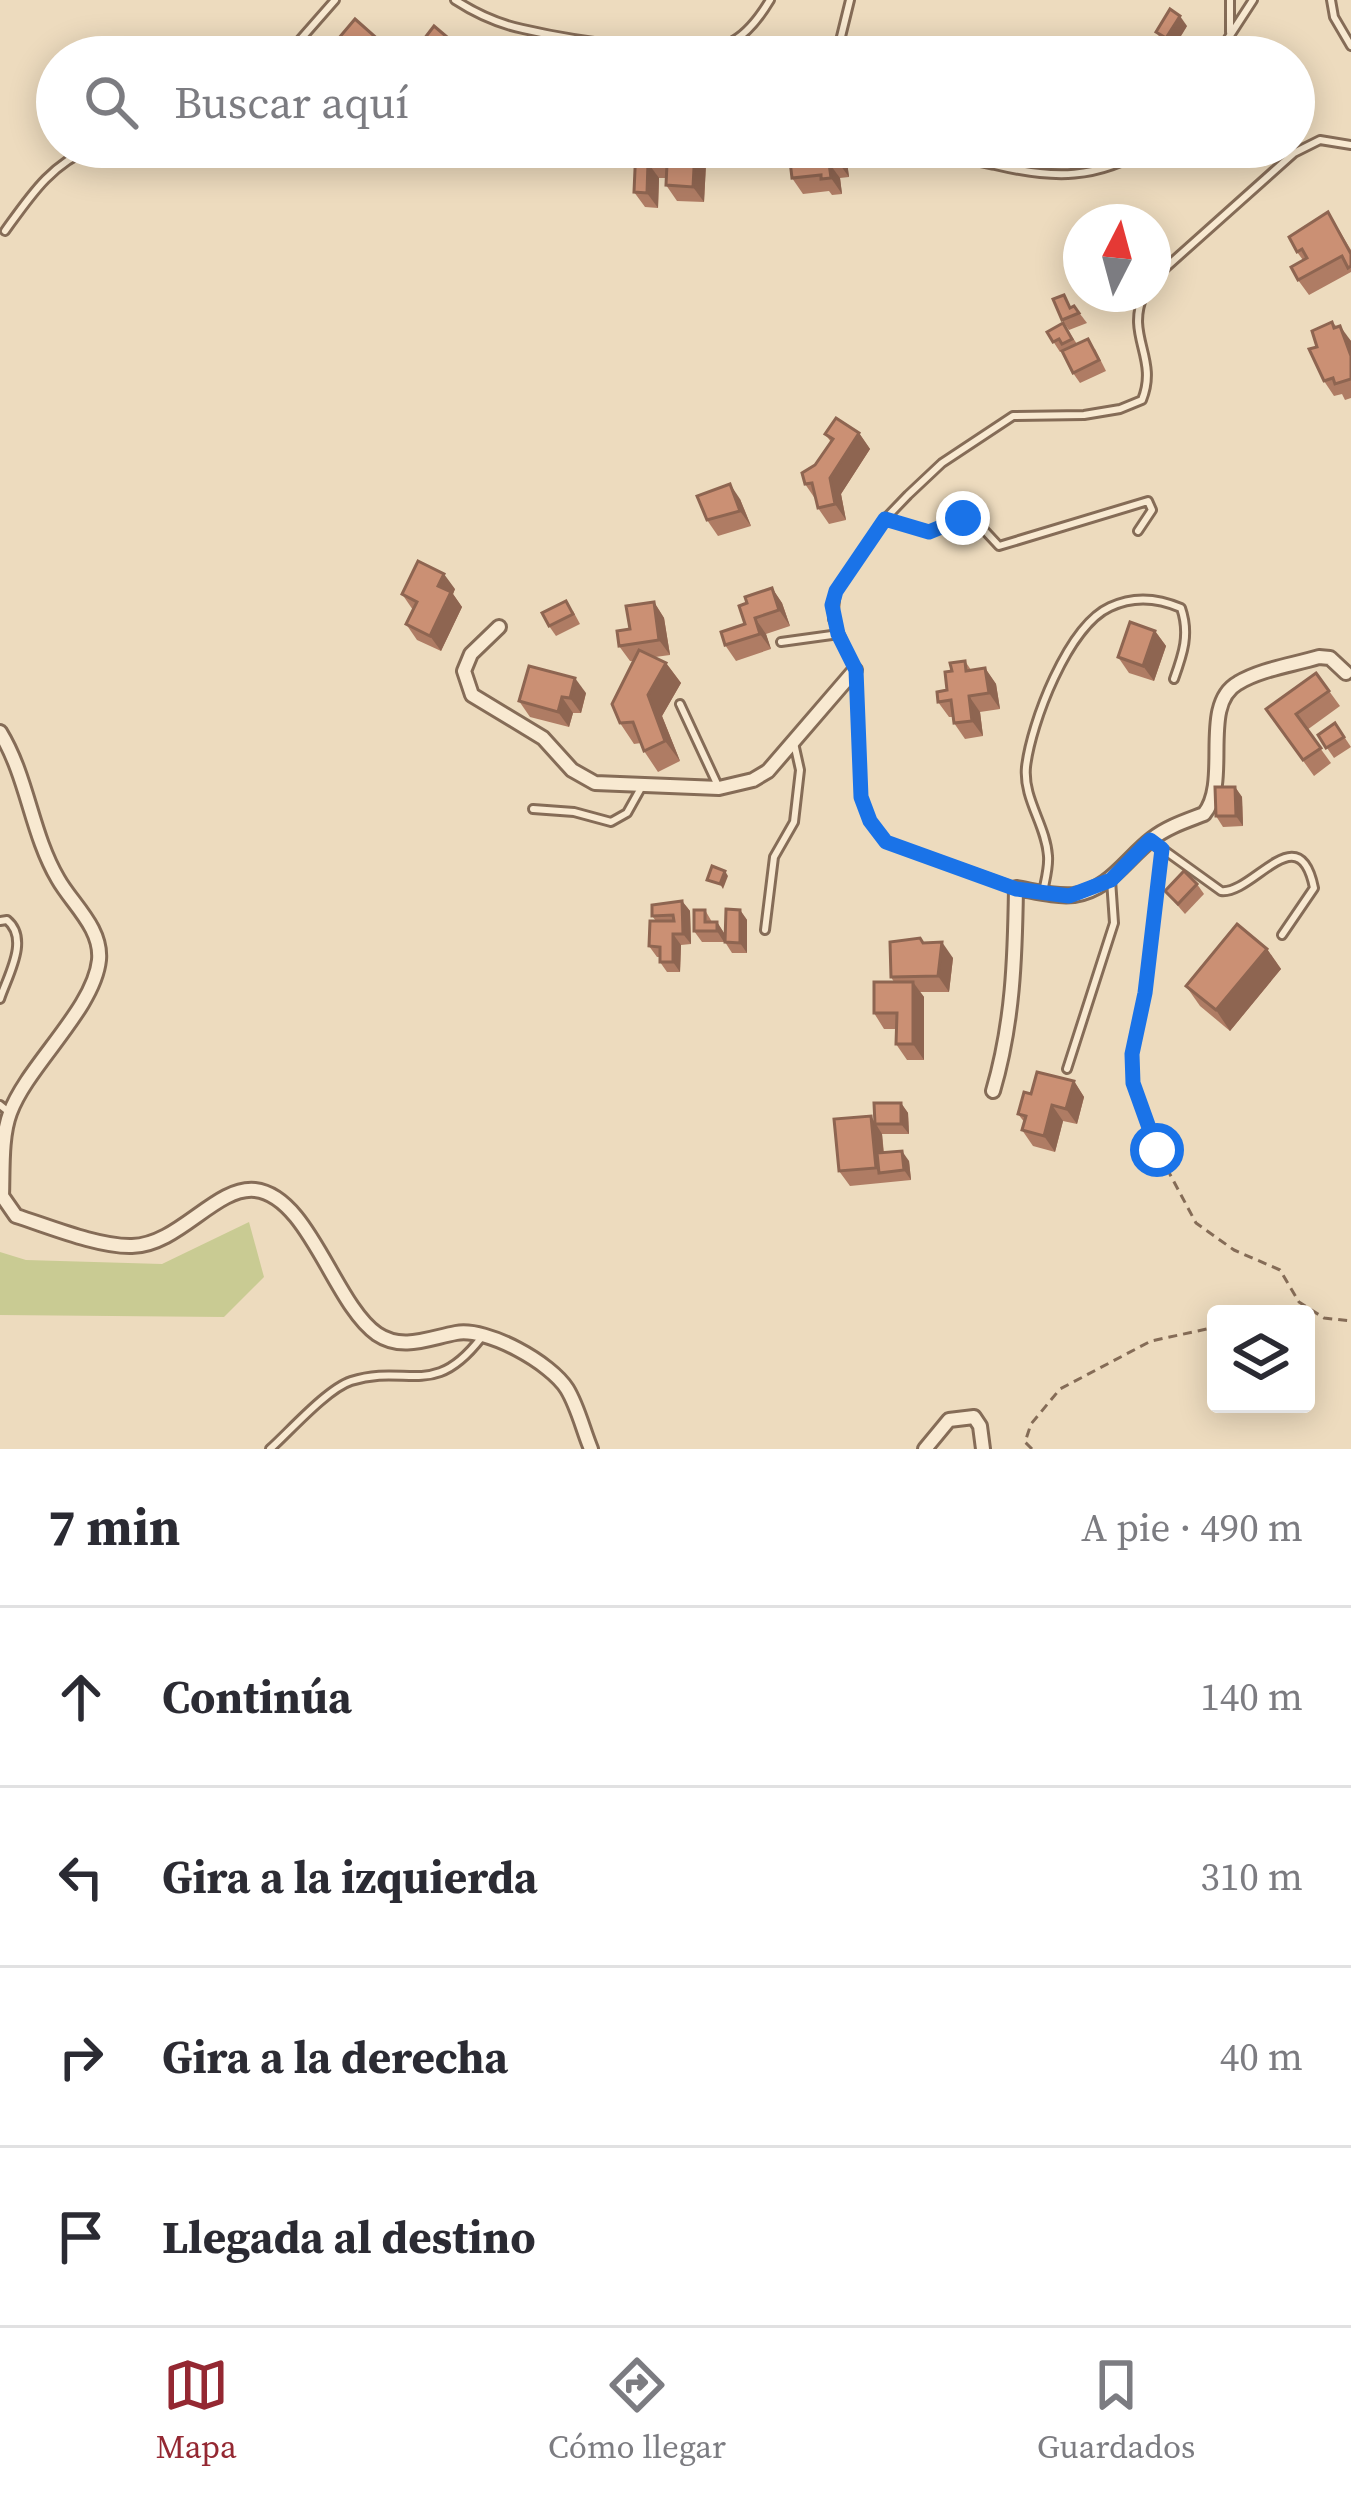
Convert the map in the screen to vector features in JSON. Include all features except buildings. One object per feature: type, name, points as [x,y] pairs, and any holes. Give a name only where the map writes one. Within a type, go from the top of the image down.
[{"type":"street","points":[[499,627],[471,654],[464,671],[472,695],[543,738],[583,778],[595,783],[719,788],[753,780],[768,771],[856,670]]},
{"type":"street","points":[[993,1091],[1009,1028],[1016,966],[1016,889],[1069,896],[1111,880],[1174,825],[1204,814],[1217,788],[1216,740],[1223,702],[1240,681],[1319,657],[1330,658],[1346,673]]},
{"type":"street","points":[[0,732],[26,785],[57,878],[97,940],[99,962],[90,987],[5,1108],[2,1196],[16,1216],[130,1247],[183,1229],[226,1197],[256,1190],[279,1199],[360,1318],[381,1337],[405,1343],[462,1331],[543,1364],[568,1390],[591,1449]]},
{"type":"street","points":[[925,1449],[949,1420],[974,1417],[980,1426],[982,1449]]},
{"type":"lane","points":[[303,36],[335,0]]},
{"type":"lane","points":[[455,0],[520,28],[569,36]]},
{"type":"lane","points":[[738,36],[759,19],[770,0]]},
{"type":"lane","points":[[841,36],[850,0]]},
{"type":"lane","points":[[1230,0],[1230,33]]},
{"type":"lane","points":[[1228,36],[1252,0]]},
{"type":"lane","points":[[1331,0],[1334,17],[1351,46]]},
{"type":"lane","points":[[1315,142],[1351,145]]},
{"type":"lane","points":[[5,231],[54,168]]},
{"type":"lane","points":[[1005,168],[1047,178],[1101,168]]},
{"type":"lane","points":[[1171,263],[1277,168]]},
{"type":"lane","points":[[1016,889],[886,842],[870,821],[861,797],[856,670],[838,634],[832,605],[836,591],[885,519],[942,463],[1013,416],[1084,415],[1120,410],[1142,400],[1150,380],[1138,312]]},
{"type":"lane","points":[[885,519],[929,532],[972,518],[1000,546],[1148,501],[1152,510],[1138,531]]},
{"type":"lane","points":[[1043,892],[1048,853],[1030,800],[1026,769],[1055,675],[1091,620],[1109,607],[1160,599],[1181,608],[1187,626],[1174,679]]},
{"type":"lane","points":[[781,642],[838,634]]},
{"type":"lane","points":[[680,704],[719,788]]},
{"type":"lane","points":[[765,931],[774,857],[794,822],[800,770],[794,740]]},
{"type":"lane","points":[[532,809],[611,821],[627,813],[643,784]]},
{"type":"lane","points":[[1156,844],[1221,891],[1230,892],[1242,888],[1272,861],[1286,856],[1299,859],[1311,872],[1314,888],[1282,935]]},
{"type":"lane","points":[[1067,1069],[1114,923],[1111,880]]},
{"type":"lane","points":[[0,921],[16,926],[20,938],[0,999]]},
{"type":"lane","points":[[270,1449],[347,1382],[454,1369],[483,1336]]},
{"type":"path","points":[[1156,844],[1145,993],[1132,1054],[1133,1083],[1157,1150],[1196,1223],[1234,1250],[1280,1270],[1304,1305]]},
{"type":"path","points":[[1315,1312],[1351,1321]]},
{"type":"path","points":[[1032,1449],[1025,1442],[1031,1424],[1060,1389],[1151,1340],[1207,1329]]},
{"type":"green space","points":[[249,1222],[264,1277],[224,1317],[0,1315],[0,1252],[26,1260],[162,1264]]},
{"type":"route","points":[[963,518],[929,532],[885,519],[836,591],[833,619],[856,670],[861,797],[870,821],[886,842],[1016,889],[1069,896],[1086,892],[1111,880],[1150,840],[1162,849],[1145,993],[1132,1054],[1133,1083],[1157,1150]]}]
